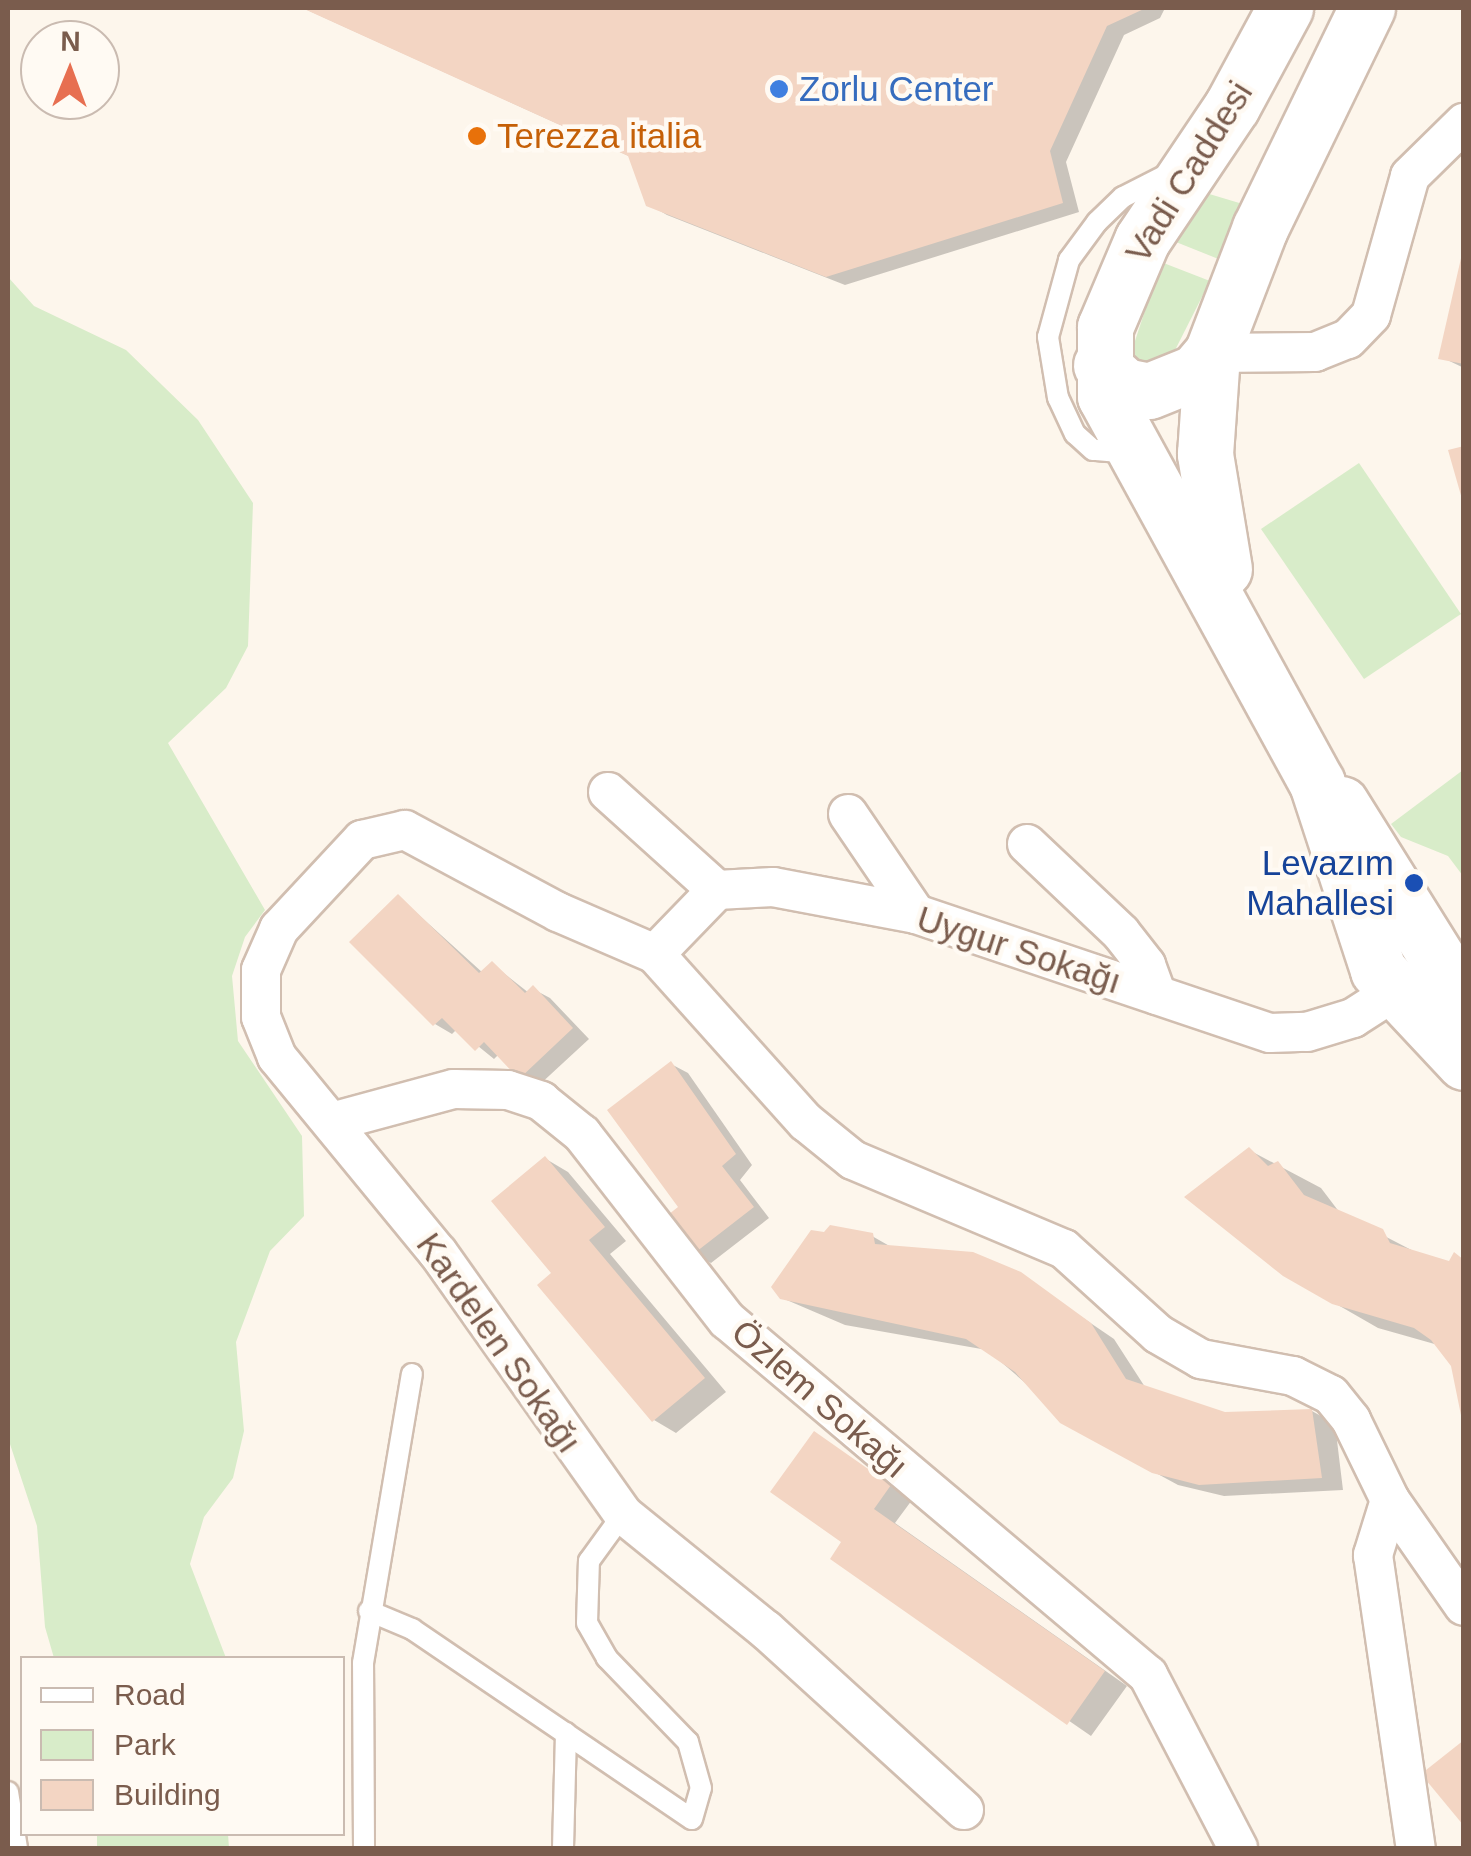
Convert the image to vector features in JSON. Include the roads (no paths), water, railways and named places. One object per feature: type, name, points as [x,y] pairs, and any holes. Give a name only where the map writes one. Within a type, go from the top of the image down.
[{"type":"main road","name":"Vadi Caddesi","points":[[1241,638],[1182,528],[1132,453],[1105,396],[1100,365],[1116,296],[1186,167],[1232,106],[1285,8]]},
{"type":"main road","points":[[1132,453],[1184,428],[1210,378],[1260,228],[1367,8]]},
{"type":"main road","points":[[1100,365],[1124,386],[1149,392],[1196,372],[1210,378]]},
{"type":"main road","points":[[1210,378],[1207,488],[1241,638],[1317,783],[1343,806],[1392,933],[1464,1062]]},
{"type":"street","points":[[1210,378],[1316,352],[1348,339],[1372,315],[1410,176],[1464,123]]},
{"type":"street","points":[[608,792],[717,890],[656,954],[806,1122],[853,1160],[1064,1249],[1158,1334],[1201,1358],[1293,1376],[1331,1395],[1351,1420],[1390,1500],[1464,1606]]},
{"type":"street","points":[[848,814],[916,914]]},
{"type":"street","name":"Kardelen Sokağı","points":[[656,954],[558,912],[405,830],[362,840],[278,929],[261,970],[261,1017],[277,1057],[334,1122],[438,1254],[623,1514],[766,1630],[964,1810]]},
{"type":"street","points":[[1027,844],[1121,933],[1146,966],[1157,995]]},
{"type":"street","name":"Uygur Sokağı","points":[[717,890],[790,890],[916,914],[1270,1032],[1306,1032],[1427,991]]},
{"type":"street","name":"Özlem Sokağı","points":[[334,1122],[454,1089],[508,1090],[555,1112],[582,1134],[727,1320],[1148,1676],[1238,1848]]},
{"type":"street","points":[[1390,1500],[1373,1555],[1416,1848]]},
{"type":"lane","points":[[1132,453],[1094,450],[1075,434],[1050,363],[1051,319],[1070,260],[1097,222],[1154,176],[1186,167]]},
{"type":"lane","points":[[364,1848],[361,1711],[369,1611],[412,1374]]},
{"type":"lane","points":[[369,1611],[412,1629],[692,1819],[701,1788],[688,1742],[607,1658],[586,1623],[589,1561],[623,1514]]},
{"type":"lane","points":[[564,1848],[566,1733]]},
{"type":"lane","points":[[8,1792],[17,1848]]},
{"type":"place","name":"Zorlu Center","points":[[779,89]]},
{"type":"place","name":"Terezza italia","points":[[477,136]]},
{"type":"place","name":"Levazım Mahallesi","points":[[1414,883]]}]
